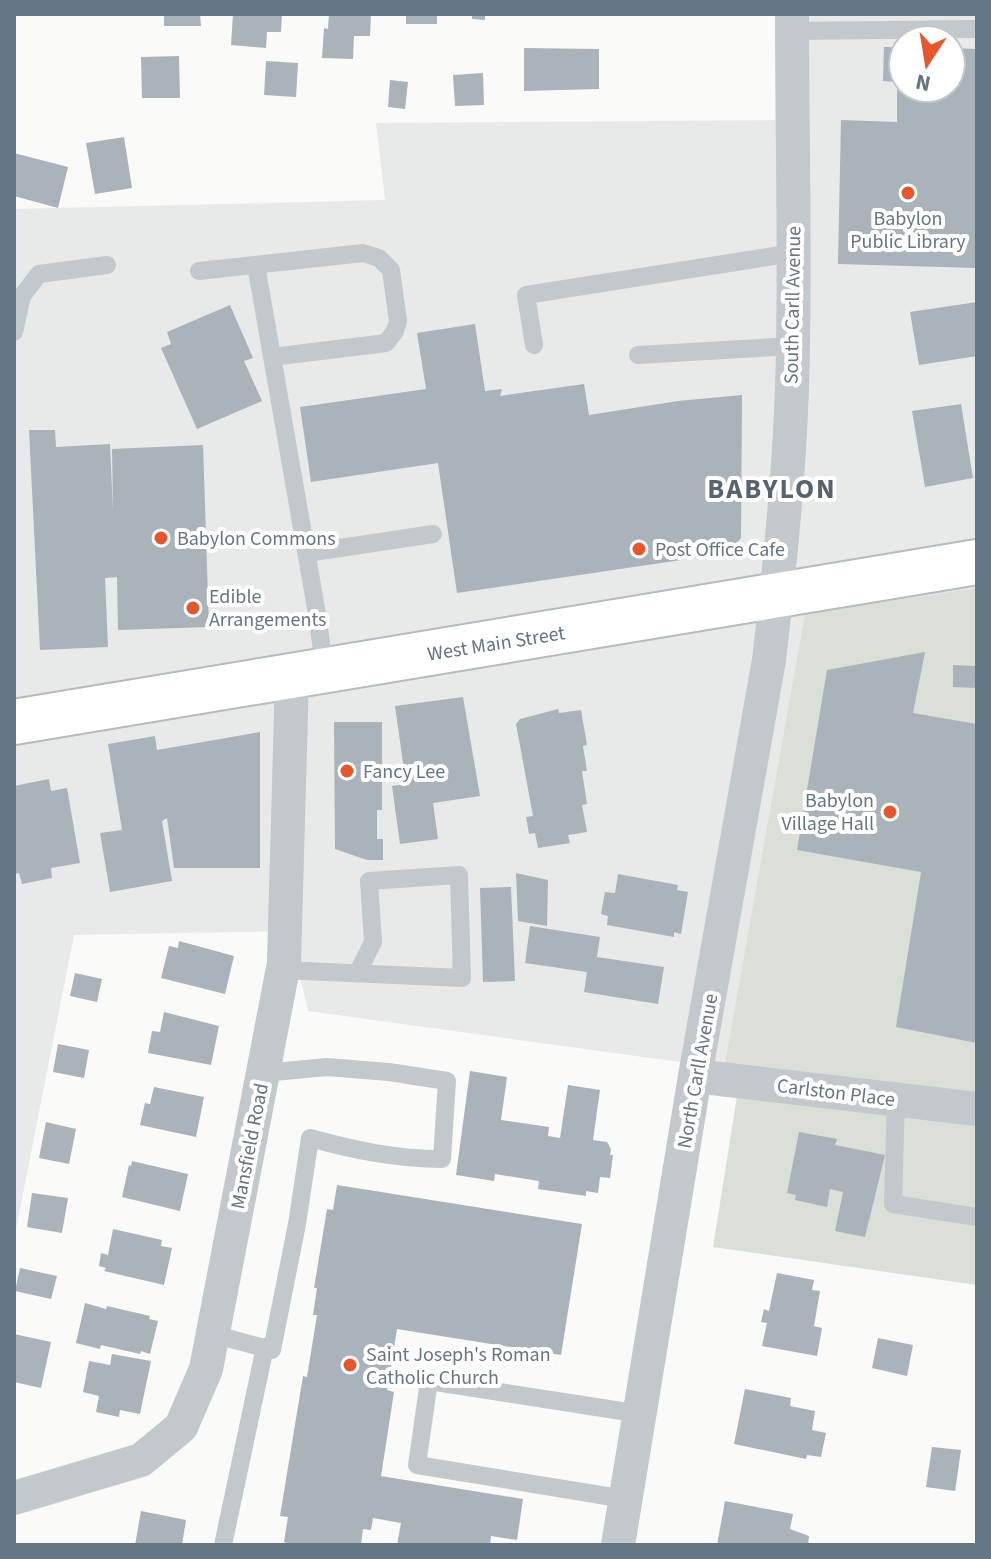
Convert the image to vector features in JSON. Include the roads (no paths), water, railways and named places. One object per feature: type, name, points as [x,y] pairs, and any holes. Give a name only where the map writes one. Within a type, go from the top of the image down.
[{"type":"main road","name":"West Main Street","points":[[14,722],[977,562]]},
{"type":"street","name":"South Carll Avenue","points":[[777,596],[784,533],[793,346],[792,22]]},
{"type":"street","name":"North Carll Avenue","points":[[618,1545],[695,1076],[769,660],[777,596]]},
{"type":"street","name":"Mansfield Road","points":[[14,1498],[141,1460],[181,1427],[206,1369],[282,970],[308,674]]},
{"type":"street","name":"Carlston Place","points":[[695,1076],[977,1109]]},
{"type":"lane","points":[[792,22],[977,29]]},
{"type":"lane","points":[[199,271],[363,253],[379,258],[391,270],[398,321],[386,343],[272,357]]},
{"type":"lane","points":[[534,345],[526,295],[793,253]]},
{"type":"lane","points":[[14,332],[22,296],[39,274],[107,265]]},
{"type":"lane","points":[[256,265],[307,553],[308,674]]},
{"type":"lane","points":[[638,355],[793,346]]},
{"type":"lane","points":[[307,553],[433,534]]},
{"type":"lane","points":[[282,970],[462,978],[459,875],[369,881],[373,942],[358,972]]},
{"type":"lane","points":[[212,1334],[272,1350],[310,1138],[381,1155],[442,1159],[447,1081],[327,1067],[263,1073]]},
{"type":"lane","points":[[896,1099],[893,1204],[977,1217]]},
{"type":"lane","points":[[223,1545],[265,1347]]},
{"type":"lane","points":[[625,1499],[417,1465],[429,1381],[641,1414]]},
{"type":"place","name":"Babylon Public Library","points":[[908,193]]},
{"type":"place","name":"Babylon Commons","points":[[161,538]]},
{"type":"place","name":"Post Office Cafe","points":[[639,549]]},
{"type":"place","name":"Edible Arrangements","points":[[193,608]]},
{"type":"place","name":"Fancy Lee","points":[[347,771]]},
{"type":"place","name":"Babylon Village Hall","points":[[890,812]]},
{"type":"place","name":"Saint Joseph's Roman Catholic Church","points":[[350,1365]]},
{"type":"district","name":"BABYLON","points":[[772,488]]}]
